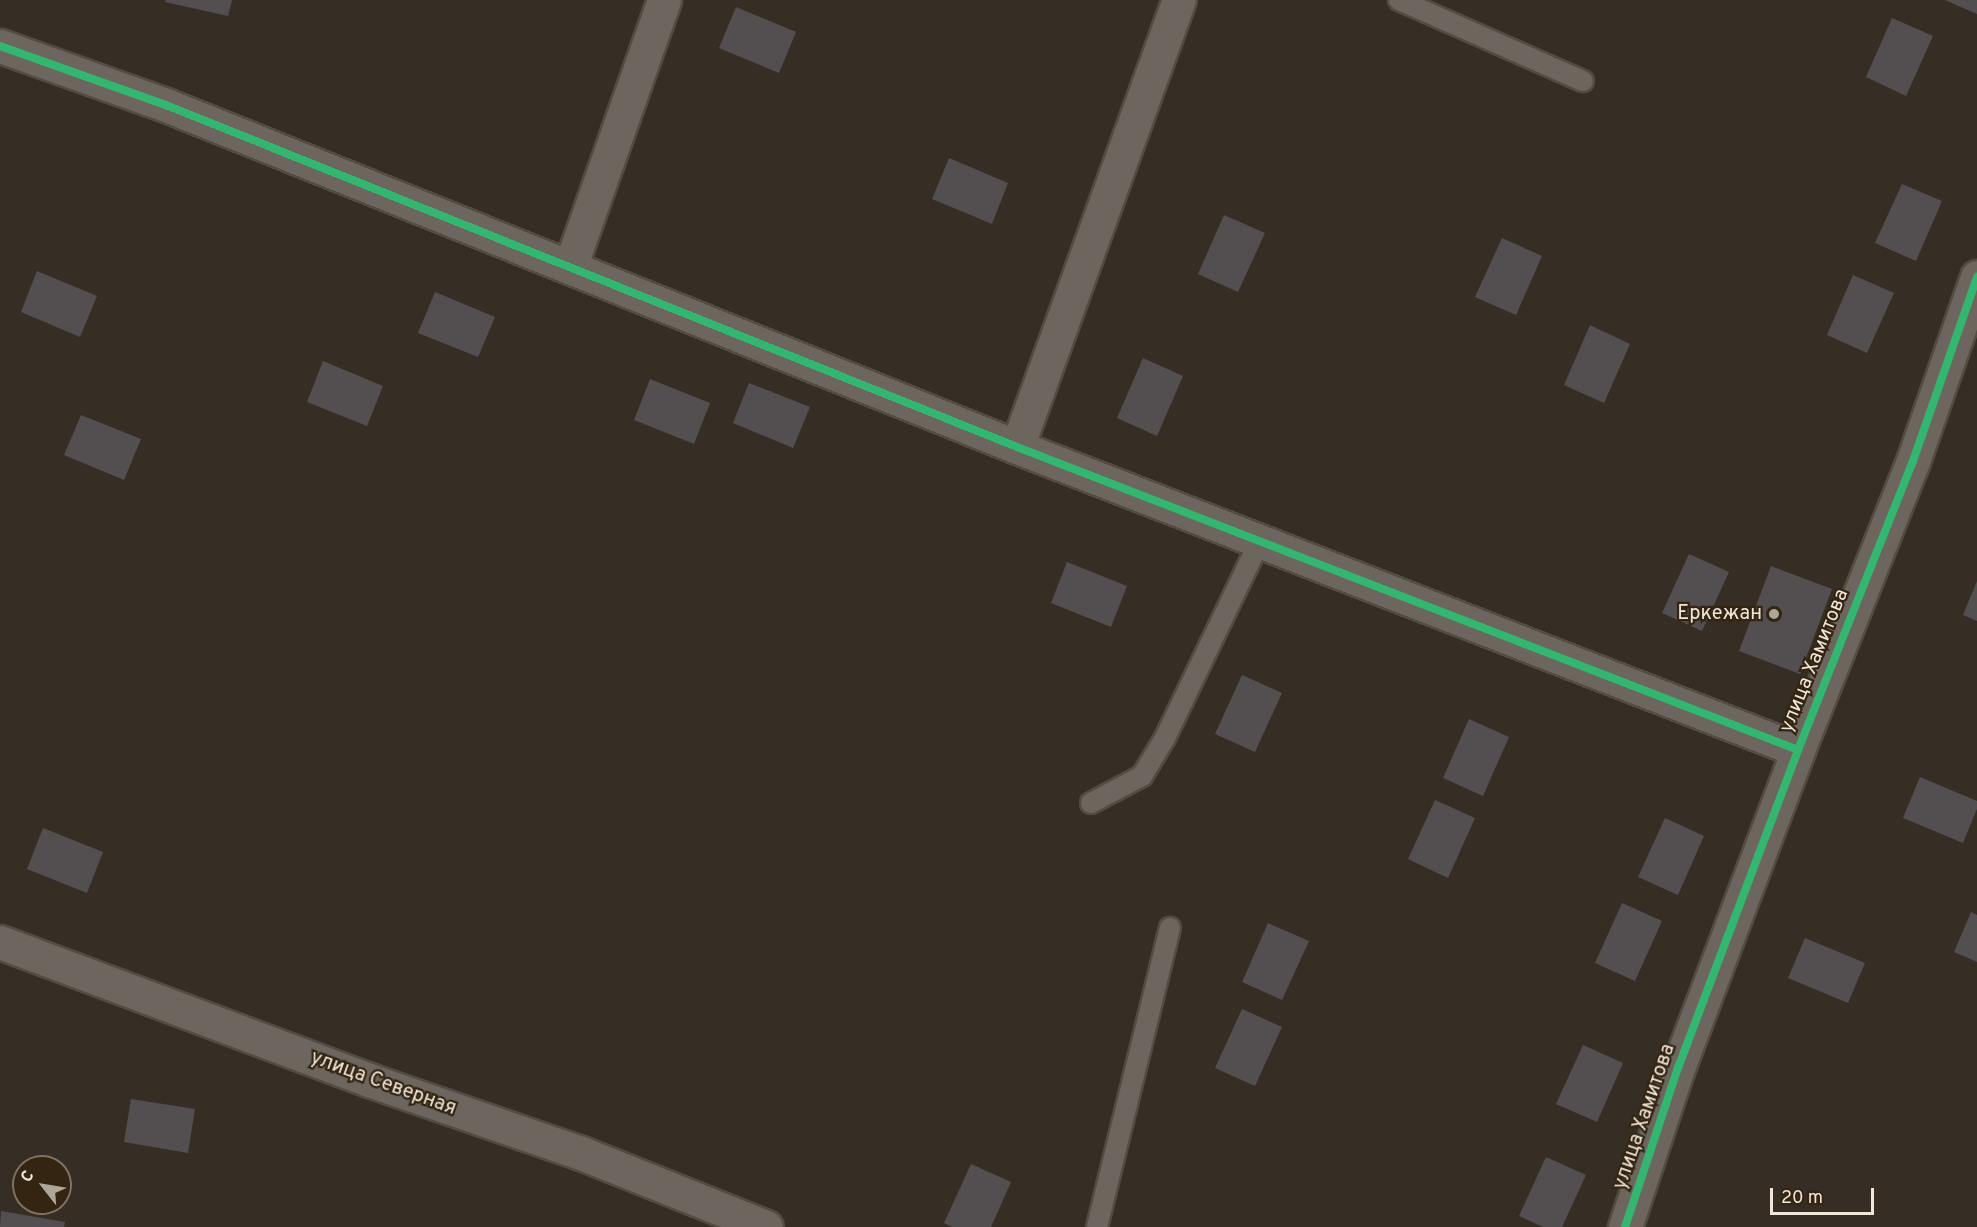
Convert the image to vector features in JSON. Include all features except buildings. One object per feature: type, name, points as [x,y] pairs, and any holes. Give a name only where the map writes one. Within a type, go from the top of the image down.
[{"type":"street","points":[[570,267],[664,0]]},
{"type":"street","points":[[1017,447],[1179,0]]},
{"type":"street","points":[[0,46],[166,105],[1017,447],[1798,750]]},
{"type":"street","name":"улица Хамитова","points":[[1624,1227],[1678,1068],[1798,750],[1913,461],[1977,277]]},
{"type":"street","name":"улица Северная","points":[[0,942],[359,1076],[581,1153],[766,1227]]},
{"type":"lane","points":[[1400,0],[1584,81]]},
{"type":"lane","points":[[1091,803],[1142,776],[1165,738],[1260,541]]},
{"type":"lane","points":[[1097,1227],[1170,928]]},
{"type":"cycle path","points":[[0,46],[166,105],[1017,447],[1798,750]]},
{"type":"cycle path","points":[[1625,1227],[1678,1068],[1798,750],[1913,461],[1977,277]]},
{"type":"place","name":"Еркежан","points":[[1774,614]]}]
